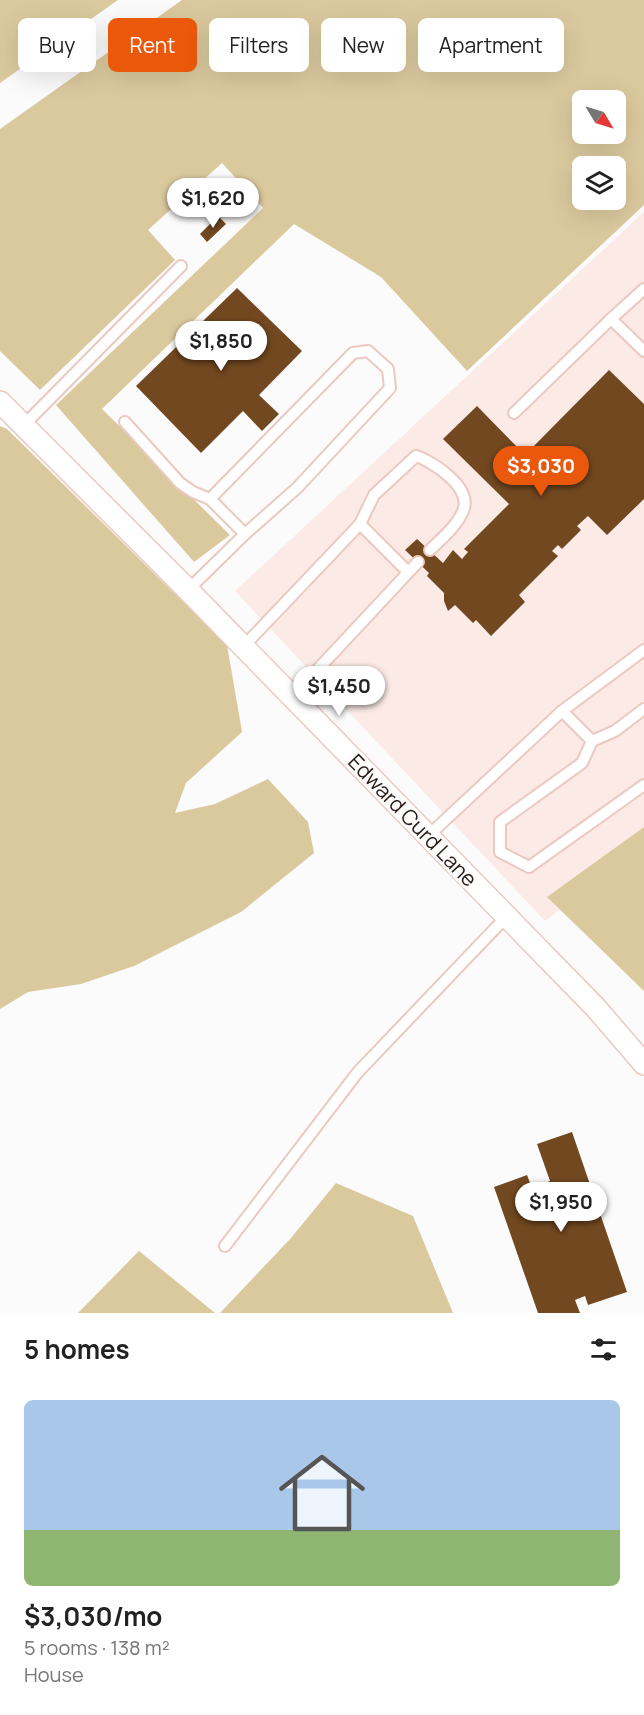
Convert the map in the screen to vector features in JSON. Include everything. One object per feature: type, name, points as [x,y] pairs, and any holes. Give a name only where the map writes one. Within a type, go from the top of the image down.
[{"type":"street","name":"Edward Curd Lane","points":[[0,402],[188,590],[507,916],[596,1008],[644,1064]]},
{"type":"lane","points":[[23,426],[181,266]]},
{"type":"lane","points":[[514,413],[644,289]]},
{"type":"lane","points":[[611,319],[644,351]]},
{"type":"lane","points":[[188,590],[245,534],[297,488],[390,388],[388,369],[368,351],[353,353],[210,499]]},
{"type":"lane","points":[[125,422],[180,483],[193,492],[210,499],[245,534]]},
{"type":"lane","points":[[243,647],[360,524],[374,495],[416,456],[431,461],[458,486],[464,498],[464,510],[449,530],[429,550]]},
{"type":"lane","points":[[360,524],[408,572]]},
{"type":"lane","points":[[292,697],[417,562]]},
{"type":"lane","points":[[428,836],[562,711],[644,650]]},
{"type":"lane","points":[[644,709],[615,731],[592,741],[582,763],[500,822],[500,852],[529,867],[644,784]]},
{"type":"lane","points":[[562,711],[592,741]]},
{"type":"lane","points":[[225,1246],[358,1072],[507,916]]},
{"type":"shaded area","points":[[0,0],[118,0],[92,18],[18,18],[18,70],[0,83]]},
{"type":"shaded area","points":[[182,0],[644,0],[644,205],[467,371],[381,277],[294,224],[102,409],[230,535],[194,562],[56,405],[263,208],[222,163],[148,230],[175,260],[40,390],[0,351],[0,129],[80,72],[96,72],[96,61],[108,52],[108,72],[197,72],[197,18],[157,18]]},
{"type":"shaded area","points":[[644,212],[644,846],[545,921],[235,591]]},
{"type":"shaded area","points":[[0,426],[7,429],[227,645],[242,732],[186,783],[175,813],[215,804],[268,779],[308,822],[314,853],[241,912],[134,966],[81,984],[28,992],[0,1009]]},
{"type":"shaded area","points":[[644,827],[644,991],[547,897]]},
{"type":"shaded area","points":[[336,1183],[413,1216],[453,1313],[220,1313],[291,1238]]},
{"type":"shaded area","points":[[139,1251],[215,1313],[78,1313]]},
{"type":"building","points":[[219,195],[223,206],[199,215],[195,204]]},
{"type":"building","points":[[218,216],[226,224],[207,242],[200,234]]},
{"type":"building","points":[[237,288],[302,351],[259,395],[279,414],[262,431],[243,411],[201,453],[136,386]]},
{"type":"building","points":[[609,370],[644,404],[644,499],[607,535],[588,516],[577,526],[581,530],[562,549],[558,545],[552,551],[558,556],[519,595],[525,602],[491,636],[476,620],[473,623],[455,605],[448,611],[444,593],[427,576],[429,573],[405,550],[417,539],[443,563],[453,550],[462,559],[468,552],[464,549],[509,504],[443,439],[477,406],[525,455]]},
{"type":"building","points":[[572,1132],[627,1292],[588,1305],[585,1296],[575,1300],[580,1313],[538,1313],[494,1187],[527,1175],[532,1188],[550,1181],[537,1144]]}]
